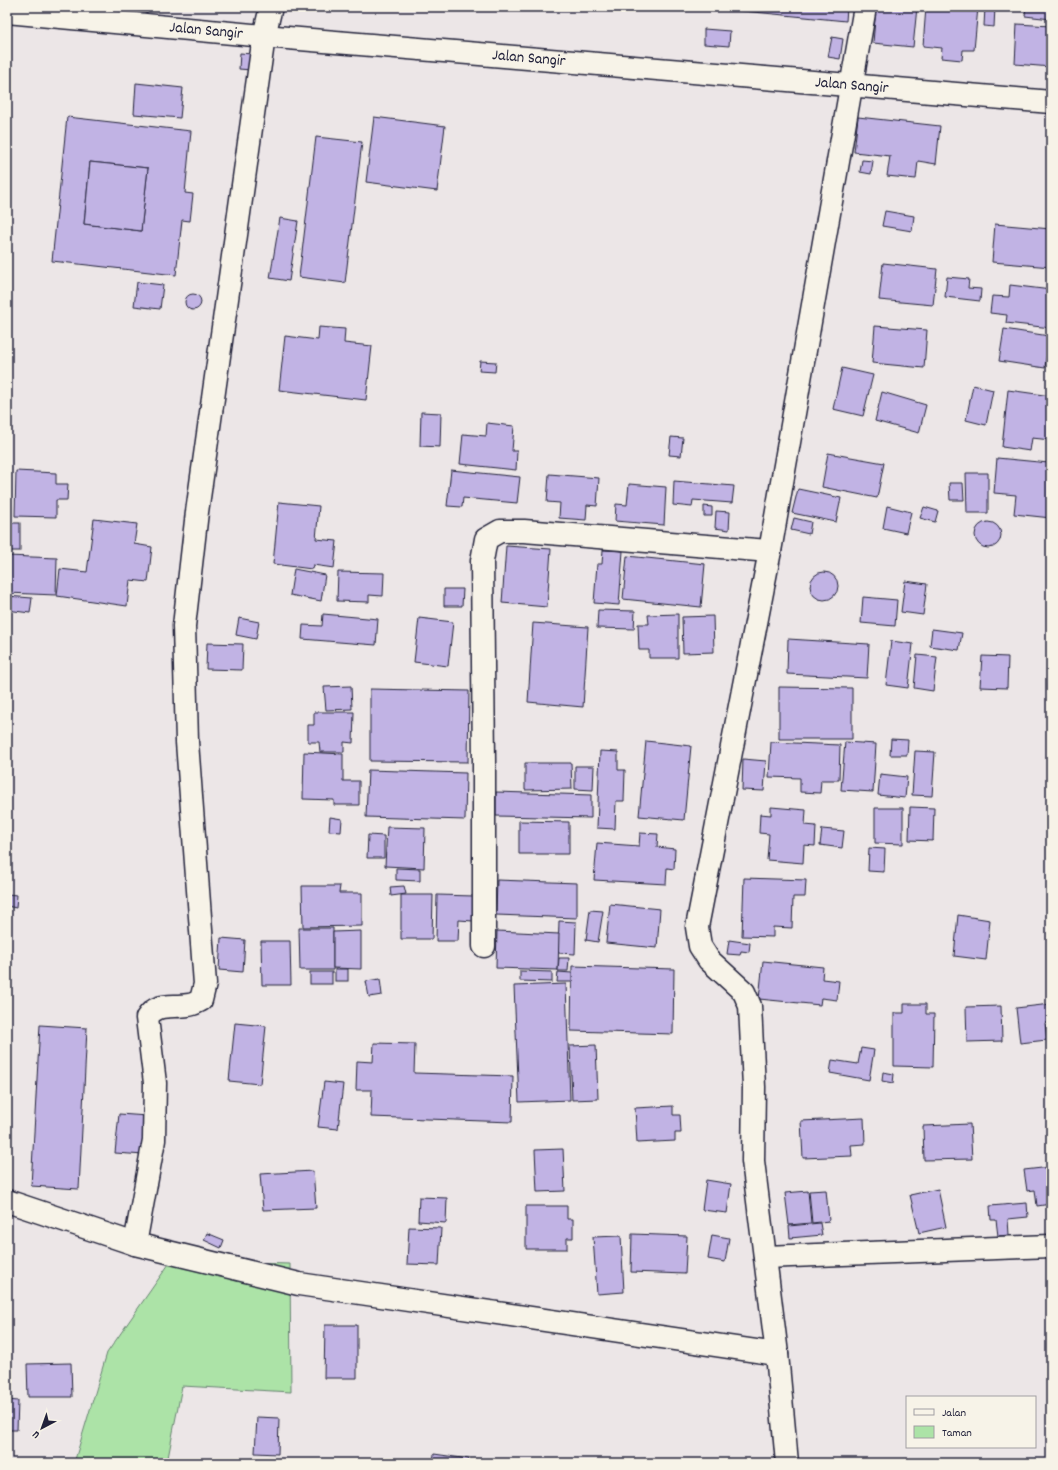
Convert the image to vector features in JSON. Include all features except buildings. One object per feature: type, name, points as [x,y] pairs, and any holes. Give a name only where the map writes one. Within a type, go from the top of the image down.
[{"type":"street","points":[[135,1244],[154,1140],[155,1083],[147,1018],[151,1012],[160,1007],[189,1005],[201,1000],[205,984],[187,742],[184,626],[197,512],[264,36],[271,7]]},
{"type":"street","points":[[788,1463],[777,1354],[753,1161],[754,1087],[750,1006],[744,992],[709,960],[700,946],[697,927],[770,551],[850,84],[865,7]]},
{"type":"street","name":"Jalan Sangir","points":[[7,12],[264,36],[1051,102]]},
{"type":"street","points":[[484,946],[482,561],[486,539],[500,531],[524,531],[770,551]]},
{"type":"street","points":[[7,1202],[135,1244],[299,1284],[777,1354]]},
{"type":"street","points":[[765,1257],[1051,1246]]},
{"type":"green space","points":[[171,1261],[290,1264],[291,1392],[182,1386],[167,1463],[74,1463],[107,1353]]}]
